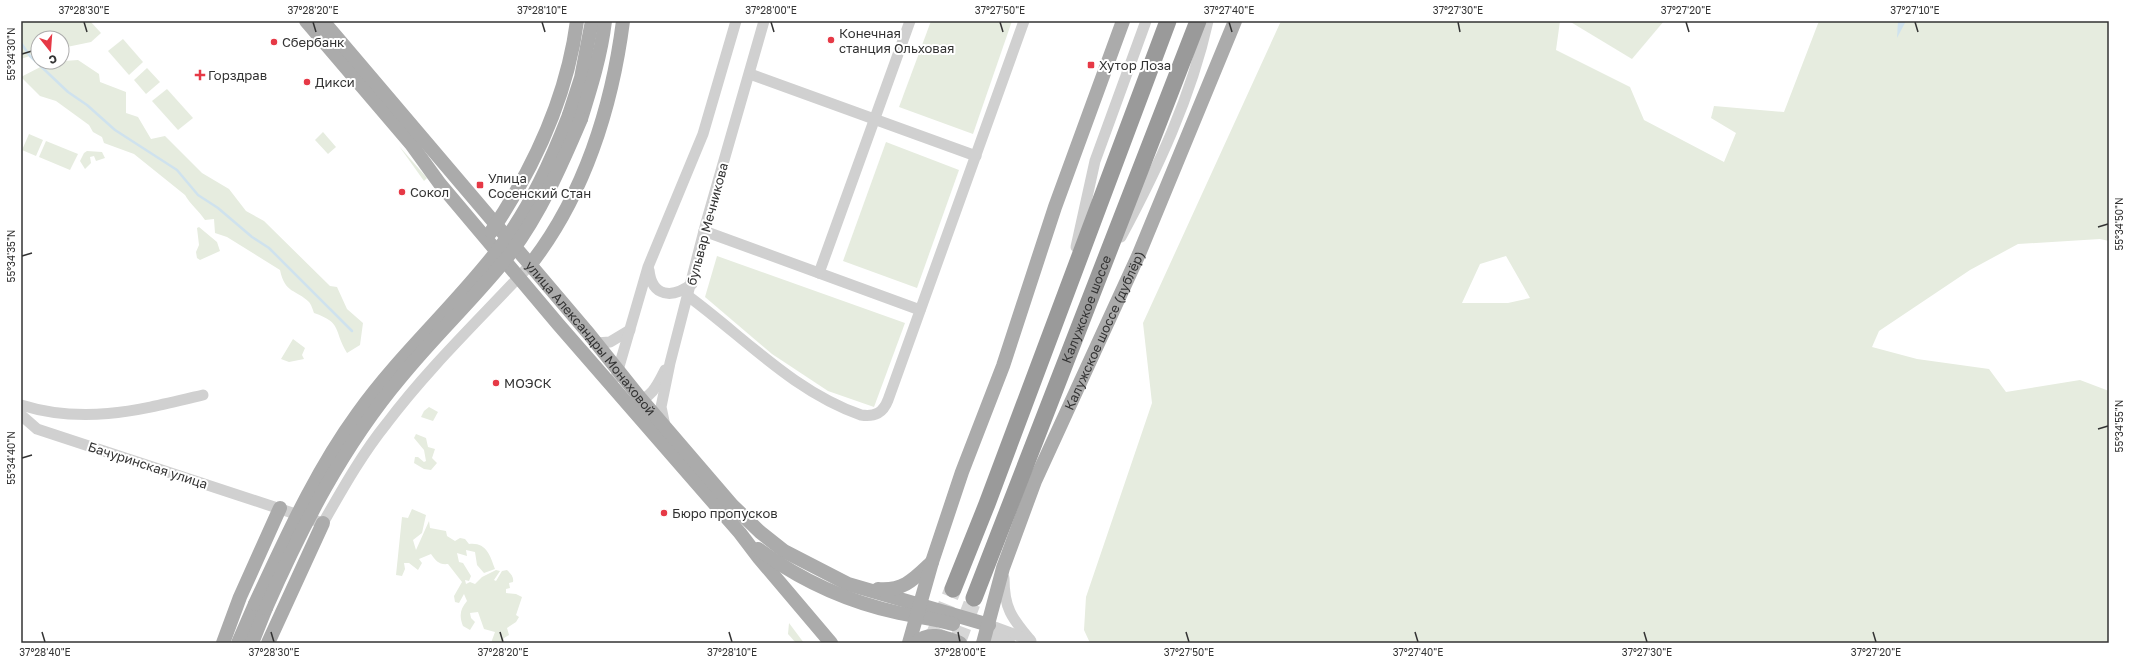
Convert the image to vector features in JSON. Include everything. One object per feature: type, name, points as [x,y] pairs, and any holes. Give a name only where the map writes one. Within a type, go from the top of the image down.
[{"type":"highway","name":"Калужское шоссе","points":[[953,589],[987,504],[1168,21]]},
{"type":"highway","name":"Калужское шоссе","points":[[974,598],[1198,21]]},
{"type":"main road","name":"улица Александры Монаховой","points":[[306,21],[411,144],[440,184],[486,239],[740,533],[759,558],[831,643]]},
{"type":"main road","name":"улица Александры Монаховой","points":[[323,21],[732,505],[760,532],[784,551],[813,568],[862,588],[899,607]]},
{"type":"main road","points":[[486,239],[496,225],[536,153],[557,107],[570,62],[577,21]]},
{"type":"main road","points":[[238,643],[261,606],[311,511],[343,456],[401,376],[476,295],[510,254],[541,206],[560,170],[575,117],[592,21]]},
{"type":"main road","points":[[575,117],[593,81],[605,21]]},
{"type":"main road","points":[[530,265],[553,230],[580,180],[600,128],[612,86],[622,21]]},
{"type":"main road","points":[[909,643],[932,562],[962,472],[1003,366],[1055,207],[1124,21]]},
{"type":"main road","name":"Калужское шоссе (дублёр)","points":[[986,634],[1003,568],[1035,481],[1138,254],[1235,21]]},
{"type":"main road","points":[[222,643],[240,597],[280,508]]},
{"type":"main road","points":[[268,643],[323,523]]},
{"type":"main road","name":"улица Александры Монаховой","points":[[740,533],[781,565],[810,582],[861,602],[899,607]]},
{"type":"main road","points":[[862,588],[899,588],[909,583],[932,562]]},
{"type":"main road","points":[[252,643],[261,606]]},
{"type":"main road","points":[[899,607],[918,611],[986,634]]},
{"type":"main road","points":[[916,643],[927,636],[938,635],[960,643]]},
{"type":"street","points":[[670,363],[653,392],[641,399],[635,401],[618,392],[618,371],[648,267],[702,134],[736,21]]},
{"type":"street","name":"бульвар Мечникова","points":[[666,428],[661,407],[670,363],[692,284],[704,231],[764,21]]},
{"type":"street","points":[[819,273],[910,21]]},
{"type":"street","points":[[688,296],[789,378],[855,413],[866,416],[878,414],[886,406],[1024,21]]},
{"type":"street","points":[[1069,284],[1095,160],[1146,21]]},
{"type":"street","points":[[1094,288],[1154,176],[1199,62],[1208,21]]},
{"type":"street","points":[[750,74],[875,118],[976,156]]},
{"type":"street","points":[[704,231],[920,310]]},
{"type":"street","points":[[323,523],[354,468],[386,423],[420,382],[530,265]]},
{"type":"street","points":[[648,267],[650,279],[660,292],[667,294],[676,293],[692,284]]},
{"type":"street","points":[[596,343],[610,342],[630,330]]},
{"type":"street","points":[[21,405],[62,414],[106,415],[203,395]]},
{"type":"street","name":"Бачуринская улица","points":[[21,415],[37,429],[323,523]]},
{"type":"street","points":[[1003,568],[1004,597],[1009,613],[1015,624],[1033,642]]},
{"type":"street","points":[[986,634],[1033,642]]},
{"type":"street","points":[[986,634],[1010,643]]},
{"type":"shaded area","points":[[21,21],[90,21],[101,33],[91,42],[70,46],[70,30],[30,30],[30,56],[21,59]]},
{"type":"shaded area","points":[[931,21],[1012,21],[973,134],[899,107]]},
{"type":"shaded area","points":[[1281,21],[1560,21],[1556,50],[1630,87],[1644,120],[1724,162],[1736,133],[1711,118],[1714,106],[1784,112],[1819,21],[2109,21],[2109,241],[2100,239],[2018,244],[1970,270],[1879,331],[1872,347],[1917,359],[1989,369],[2006,392],[2080,380],[2109,391],[2109,643],[1090,643],[1084,630],[1086,597],[1152,403],[1143,323]],"holes":[[[1506,256],[1530,298],[1508,303],[1462,303],[1480,264]]]},
{"type":"shaded area","points":[[1569,21],[1664,21],[1632,59]]},
{"type":"shaded area","points":[[123,39],[143,62],[129,75],[108,51]]},
{"type":"shaded area","points":[[78,60],[99,74],[100,82],[126,92],[126,113],[138,117],[151,139],[165,136],[202,173],[229,189],[246,211],[264,221],[330,286],[337,287],[347,309],[363,323],[360,345],[347,353],[333,324],[329,320],[314,313],[309,302],[288,287],[282,278],[280,270],[227,237],[215,233],[214,219],[205,220],[185,195],[134,154],[104,143],[102,137],[93,132],[89,125],[56,101],[40,96],[21,77],[35,70],[70,70],[70,61]]},
{"type":"shaded area","points":[[147,68],[160,82],[146,94],[134,80]]},
{"type":"shaded area","points":[[167,89],[193,118],[178,130],[152,101]]},
{"type":"shaded area","points":[[323,132],[336,147],[328,154],[315,140]]},
{"type":"shaded area","points":[[29,134],[43,140],[36,156],[22,150]]},
{"type":"shaded area","points":[[46,141],[78,154],[70,170],[39,157]]},
{"type":"shaded area","points":[[886,142],[959,170],[917,288],[843,261]]},
{"type":"shaded area","points":[[399,146],[427,178],[424,181]]},
{"type":"shaded area","points":[[87,151],[102,152],[105,158],[96,161],[94,156],[90,157],[91,163],[85,169],[80,161],[84,153]]},
{"type":"shaded area","points":[[199,227],[217,242],[220,251],[200,260],[197,258],[196,252],[199,245],[197,228]]},
{"type":"shaded area","points":[[717,256],[905,323],[874,407],[828,391],[772,354],[705,297]]},
{"type":"shaded area","points":[[293,339],[305,348],[302,355],[304,359],[289,362],[281,359]]},
{"type":"shaded area","points":[[429,407],[438,412],[433,421],[421,417],[424,411]]},
{"type":"shaded area","points":[[416,434],[426,438],[428,447],[435,449],[432,458],[437,463],[431,470],[424,469],[414,463],[415,457],[418,457],[424,462],[426,461],[424,450],[414,438]]},
{"type":"shaded area","points":[[412,509],[426,515],[422,533],[413,540],[416,550],[429,521],[430,528],[446,531],[447,536],[455,541],[460,538],[465,539],[469,544],[480,545],[489,554],[495,569],[484,573],[477,565],[475,552],[466,550],[467,556],[457,553],[459,562],[463,563],[471,576],[469,581],[465,580],[466,584],[470,582],[475,584],[482,577],[496,570],[500,571],[494,580],[496,581],[502,571],[507,570],[512,576],[513,582],[509,583],[510,588],[506,589],[506,593],[516,594],[522,597],[516,615],[519,617],[516,622],[507,628],[509,635],[504,638],[503,643],[491,643],[495,632],[484,629],[478,612],[470,613],[471,618],[475,622],[470,630],[463,626],[461,613],[467,601],[464,594],[459,603],[455,602],[454,596],[462,582],[448,564],[438,562],[431,554],[419,559],[422,563],[418,570],[409,563],[404,563],[405,569],[402,576],[396,575],[402,517],[408,518]]},
{"type":"shaded area","points":[[789,623],[804,643],[796,643],[788,634]]},
{"type":"water","points":[[1898,21],[1906,21],[1897,38]]},
{"type":"waterway","points":[[21,43],[30,56],[68,92],[87,105],[115,130],[177,170],[198,195],[218,208],[252,237],[269,248],[352,331]]},
{"type":"tunnel","points":[[931,643],[953,589]]},
{"type":"tunnel","points":[[957,643],[974,598]]},
{"type":"place","name":"Конечная станция Ольховая","points":[[831,40]]},
{"type":"place","name":"Сбербанк","points":[[274,42]]},
{"type":"place","name":"Хутор Лоза","points":[[1091,65]]},
{"type":"place","name":"Горздрав","points":[[200,75]]},
{"type":"place","name":"Дикси","points":[[307,82]]},
{"type":"place","name":"Улица Сосенский Стан","points":[[480,185]]},
{"type":"place","name":"Сокол","points":[[402,192]]},
{"type":"place","name":"МОЭСК","points":[[496,383]]},
{"type":"place","name":"Бюро пропусков","points":[[664,513]]}]
